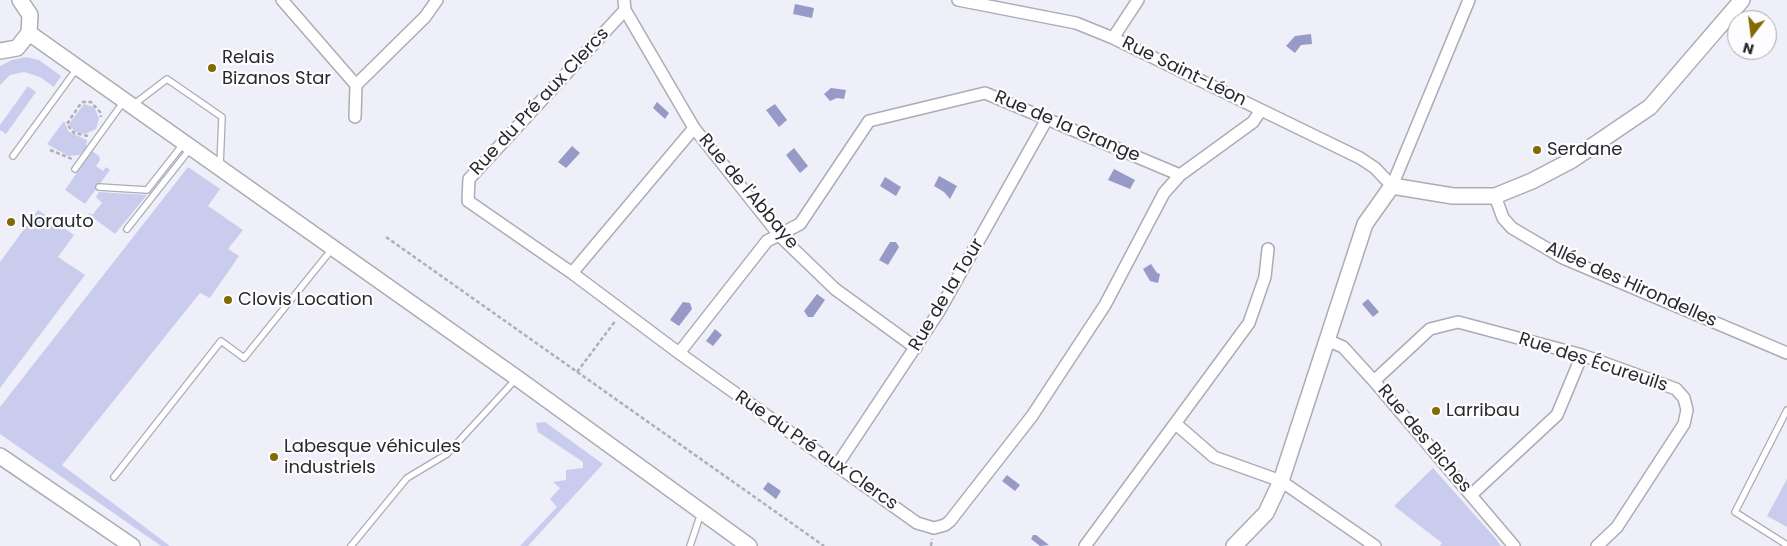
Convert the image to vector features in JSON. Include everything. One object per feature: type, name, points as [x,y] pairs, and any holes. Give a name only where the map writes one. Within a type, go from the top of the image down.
[{"type":"street","points":[[4,53],[22,44],[29,33],[30,15],[20,0]]},
{"type":"street","points":[[282,0],[356,85],[355,117]]},
{"type":"street","points":[[356,85],[425,17],[438,0]]},
{"type":"street","name":"Rue Saint-Léon","points":[[958,0],[1076,23],[1113,38],[1360,158],[1375,168],[1392,186]]},
{"type":"street","points":[[1113,38],[1138,0]]},
{"type":"street","points":[[1234,546],[1266,512],[1281,481],[1365,224],[1392,186],[1469,0]]},
{"type":"street","points":[[1392,186],[1453,196],[1495,196],[1532,182],[1572,160],[1650,107],[1742,0]]},
{"type":"street","name":"Rue de l'Abbaye","points":[[624,5],[694,128],[780,236],[834,289],[916,348]]},
{"type":"street","name":"Rue du Pré aux Clercs","points":[[624,5],[469,179],[468,201],[572,273],[678,353],[917,523],[934,528],[946,525],[950,521],[1032,416],[1105,305],[1164,193],[1180,175],[1253,122],[1261,110]]},
{"type":"street","points":[[29,33],[517,378],[749,546]]},
{"type":"street","name":"Rue de la Grange","points":[[678,353],[767,242],[800,224],[869,121],[985,93],[1180,175]]},
{"type":"street","name":"Rue de la Tour","points":[[837,466],[938,313],[1047,119]]},
{"type":"street","points":[[572,273],[694,128]]},
{"type":"street","name":"Allée des Hirondelles","points":[[1495,196],[1503,218],[1512,228],[1563,258],[1787,353]]},
{"type":"street","points":[[1085,546],[1249,323],[1265,277],[1268,249]]},
{"type":"street","name":"Rue des Écureuils","points":[[1374,381],[1430,330],[1458,322],[1582,355],[1676,390],[1684,398],[1687,410],[1684,424],[1617,527],[1597,546]]},
{"type":"street","name":"Rue des Biches","points":[[1327,340],[1343,347],[1374,381],[1514,546]]},
{"type":"street","points":[[1471,495],[1557,415],[1582,355]]},
{"type":"street","points":[[1176,424],[1214,457],[1281,481],[1375,546]]},
{"type":"street","points":[[0,456],[132,546]]},
{"type":"lane","points":[[13,156],[78,66]]},
{"type":"lane","points":[[75,169],[103,131],[129,102],[167,79],[222,117],[220,168]]},
{"type":"lane","points":[[99,188],[147,190],[188,145]]},
{"type":"lane","points":[[127,229],[188,145]]},
{"type":"lane","points":[[114,476],[222,341],[244,358],[334,250]]},
{"type":"lane","points":[[351,546],[407,478],[447,454],[517,378]]},
{"type":"lane","points":[[1787,410],[1735,512],[1787,544]]},
{"type":"lane","points":[[690,546],[701,511]]},
{"type":"path","points":[[99,136],[80,135],[70,130],[67,124],[83,102],[91,102],[100,112],[103,131]]},
{"type":"path","points":[[50,150],[74,159],[87,153]]},
{"type":"path","points":[[386,237],[824,546]]},
{"type":"path","points":[[577,372],[623,311]]},
{"type":"shaded area","points":[[795,4],[814,8],[812,18],[793,14]]},
{"type":"shaded area","points":[[1311,34],[1312,44],[1301,45],[1295,53],[1286,46],[1295,36]]},
{"type":"shaded area","points":[[26,57],[39,60],[61,76],[54,87],[40,77],[24,72],[10,75],[0,85],[0,66],[12,60]]},
{"type":"shaded area","points":[[28,86],[36,92],[6,134],[0,130],[0,125]]},
{"type":"shaded area","points":[[831,88],[846,90],[844,99],[837,98],[830,101],[824,94]]},
{"type":"shaded area","points":[[657,102],[669,113],[665,119],[653,108]]},
{"type":"shaded area","points":[[84,104],[94,107],[99,118],[96,129],[85,134],[75,132],[69,124]]},
{"type":"shaded area","points":[[775,104],[787,120],[779,127],[766,110]]},
{"type":"shaded area","points":[[64,121],[69,132],[87,140],[86,148],[79,155],[68,156],[47,144]]},
{"type":"shaded area","points":[[572,146],[580,153],[566,168],[558,162]]},
{"type":"shaded area","points":[[794,148],[808,166],[800,173],[786,155]]},
{"type":"shaded area","points":[[92,151],[99,156],[100,160],[96,166],[103,171],[106,167],[110,170],[85,204],[65,190]]},
{"type":"shaded area","points":[[188,167],[220,189],[208,206],[243,230],[228,249],[239,256],[210,298],[200,293],[62,465],[170,546],[161,546],[0,434],[0,407]]},
{"type":"shaded area","points":[[1114,169],[1135,180],[1130,189],[1108,180]]},
{"type":"shaded area","points":[[939,176],[957,186],[950,199],[944,192],[934,186]]},
{"type":"shaded area","points":[[885,177],[901,187],[896,196],[880,186]]},
{"type":"shaded area","points":[[99,192],[147,195],[115,234],[88,214],[92,215],[102,203],[96,197]]},
{"type":"shaded area","points":[[38,210],[74,235],[58,257],[85,275],[0,388],[0,262]]},
{"type":"shaded area","points":[[890,242],[896,242],[899,247],[888,265],[879,260]]},
{"type":"shaded area","points":[[1151,264],[1157,273],[1160,274],[1158,283],[1150,281],[1143,269]]},
{"type":"shaded area","points":[[817,294],[825,300],[813,317],[808,317],[804,311]]},
{"type":"shaded area","points":[[1368,299],[1379,312],[1373,317],[1362,304]]},
{"type":"shaded area","points":[[683,302],[690,303],[692,309],[679,326],[670,320]]},
{"type":"shaded area","points":[[715,329],[722,335],[713,346],[706,341]]},
{"type":"shaded area","points":[[545,422],[603,464],[528,546],[520,546],[557,507],[550,499],[560,488],[553,482],[566,480],[566,470],[583,468],[583,462],[538,432],[536,423]]},
{"type":"shaded area","points":[[1433,468],[1501,546],[1440,546],[1442,543],[1394,506]]},
{"type":"shaded area","points":[[1007,475],[1020,485],[1015,491],[1002,481]]},
{"type":"shaded area","points":[[1787,479],[1787,527],[1767,516]]},
{"type":"shaded area","points":[[768,482],[781,491],[776,499],[763,489]]},
{"type":"shaded area","points":[[1033,535],[1036,535],[1049,545],[1040,546],[1031,539]]},
{"type":"place","name":"Relais Bizanos Star","points":[[212,68]]},
{"type":"place","name":"Serdane","points":[[1537,150]]},
{"type":"place","name":"Norauto","points":[[11,222]]},
{"type":"place","name":"Clovis Location","points":[[228,300]]},
{"type":"place","name":"Larribau","points":[[1436,411]]},
{"type":"place","name":"Labesque véhicules industriels","points":[[274,457]]}]
